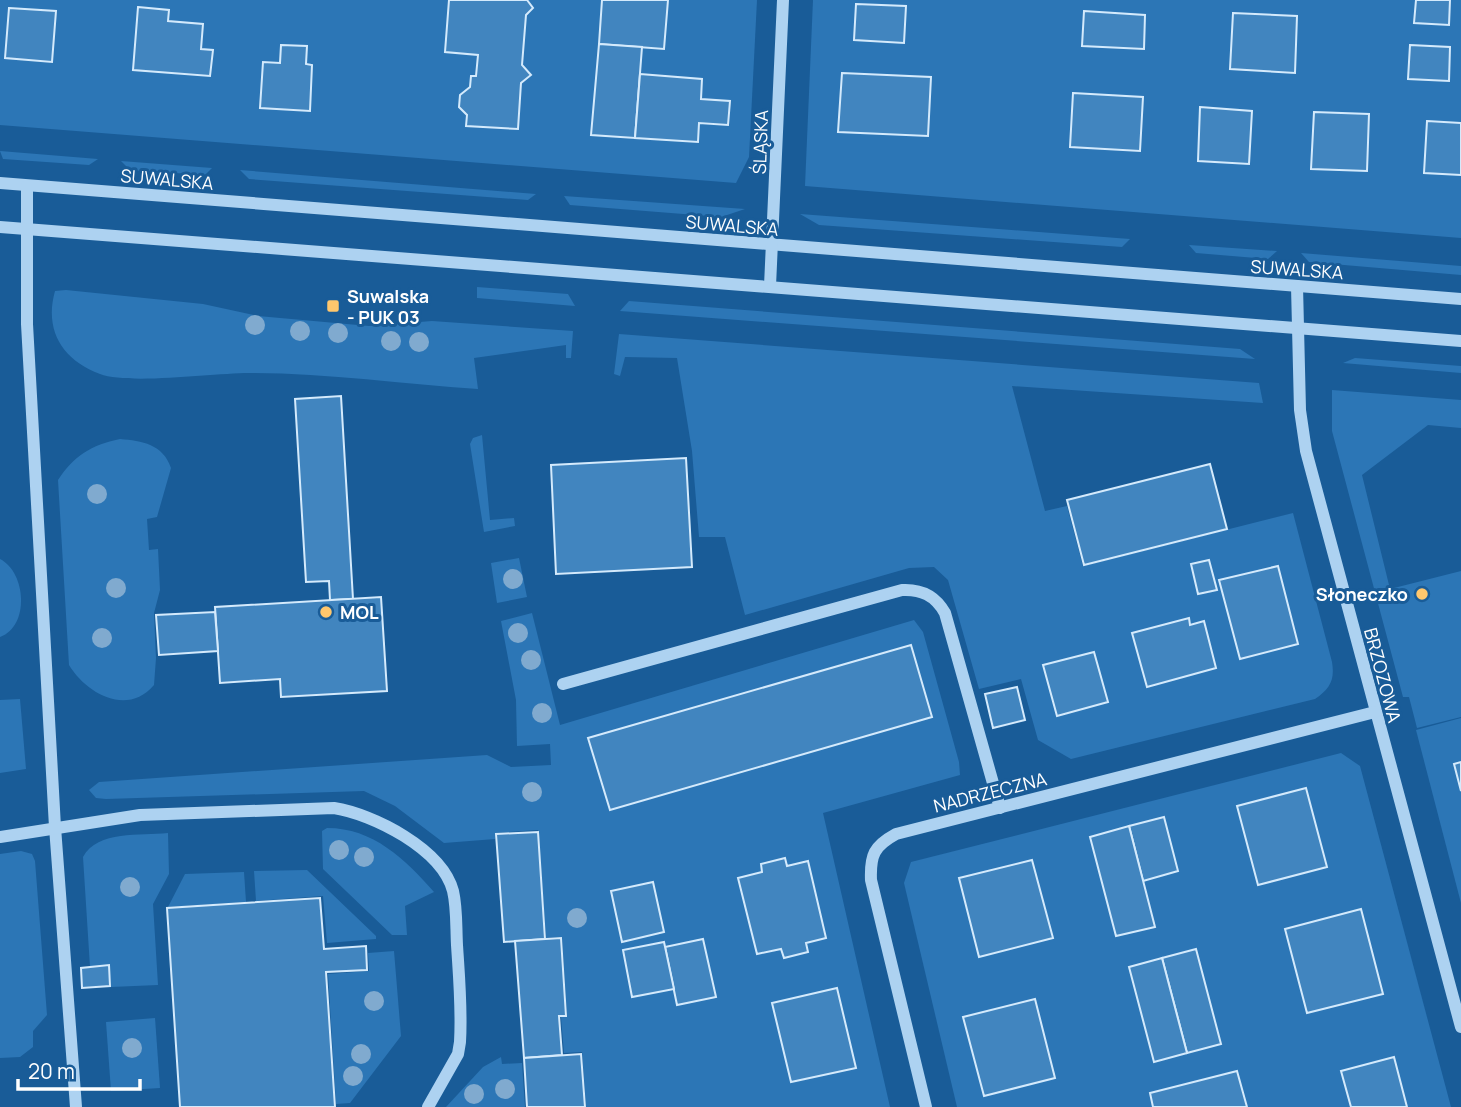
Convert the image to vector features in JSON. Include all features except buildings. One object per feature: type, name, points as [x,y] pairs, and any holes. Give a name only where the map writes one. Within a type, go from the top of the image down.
[{"type":"street","name":"ŚLĄSKA","points":[[771,286],[783,0]]},
{"type":"street","name":"SUWALSKA","points":[[0,183],[1461,299]]},
{"type":"street","points":[[27,186],[27,324],[55,827],[76,1107]]},
{"type":"street","points":[[0,227],[1461,341]]},
{"type":"street","name":"BRZOZOWA","points":[[1297,286],[1300,410],[1306,451],[1461,1027]]},
{"type":"street","points":[[563,684],[901,590],[916,590],[938,601],[945,613],[1000,808]]},
{"type":"street","name":"NADRZECZNA","points":[[926,1107],[871,880],[870,858],[879,843],[896,834],[1375,712]]},
{"type":"street","points":[[0,837],[140,815],[334,808],[356,812],[400,831],[441,872],[452,889],[455,911],[460,1042],[458,1054],[428,1107]]},
{"type":"shaded area","points":[[0,0],[757,0],[749,157],[736,183],[0,125]]},
{"type":"shaded area","points":[[813,0],[1461,0],[1461,238],[805,186]]},
{"type":"shaded area","points":[[0,151],[98,159],[89,165],[3,159]]},
{"type":"shaded area","points":[[121,161],[212,168],[205,175],[130,170]]},
{"type":"shaded area","points":[[240,170],[536,194],[528,200],[249,179]]},
{"type":"shaded area","points":[[564,196],[745,209],[721,217],[570,205]]},
{"type":"shaded area","points":[[800,214],[1130,239],[1122,247],[819,225]]},
{"type":"shaded area","points":[[1189,245],[1277,251],[1268,259],[1196,253]]},
{"type":"shaded area","points":[[1301,253],[1461,266],[1461,275],[1309,262]]},
{"type":"shaded area","points":[[477,287],[568,294],[575,306],[477,298]]},
{"type":"shaded area","points":[[55,291],[203,304],[258,316],[369,326],[432,321],[573,331],[571,358],[566,358],[566,345],[474,358],[478,389],[278,373],[151,379],[113,377],[100,374],[75,361],[59,342],[54,331],[52,305]]},
{"type":"shaded area","points":[[629,301],[1240,349],[1255,359],[620,311]]},
{"type":"shaded area","points":[[619,334],[1259,383],[1263,403],[1012,386],[1045,511],[1067,506],[1083,566],[1293,513],[1332,662],[1330,684],[1315,699],[1071,759],[1038,740],[1021,679],[979,689],[948,580],[934,567],[909,568],[745,615],[725,537],[699,537],[692,451],[677,358],[625,357],[620,376],[614,374]]},
{"type":"shaded area","points":[[1355,358],[1461,366],[1461,373],[1343,363]]},
{"type":"shaded area","points":[[1332,390],[1461,400],[1461,428],[1428,425],[1362,475],[1390,589],[1461,571],[1461,717],[1417,728],[1409,697],[1403,697],[1332,431]]},
{"type":"shaded area","points":[[482,435],[490,520],[514,518],[515,526],[484,532],[470,444],[473,438]]},
{"type":"shaded area","points":[[120,439],[151,445],[163,454],[171,468],[157,517],[147,519],[149,550],[158,549],[160,590],[154,613],[154,685],[132,699],[120,700],[96,692],[76,675],[69,665],[58,480],[70,464],[84,453]]},
{"type":"shaded area","points":[[519,558],[527,597],[497,603],[491,563]]},
{"type":"shaded area","points":[[0,559],[15,575],[21,599],[16,622],[10,631],[0,637]]},
{"type":"shaded area","points":[[532,613],[560,725],[914,620],[923,632],[959,762],[960,775],[823,813],[890,1107],[586,1107],[582,1052],[564,1053],[561,1017],[567,1017],[562,937],[546,938],[538,830],[495,833],[495,839],[444,843],[395,806],[364,791],[106,799],[96,798],[89,790],[99,782],[487,755],[511,767],[551,765],[550,744],[517,746],[516,700],[501,621]]},
{"type":"shaded area","points":[[20,699],[26,769],[0,773],[0,700]]},
{"type":"shaded area","points":[[1461,718],[1461,903],[1416,730]]},
{"type":"shaded area","points":[[1341,753],[1360,766],[1451,1107],[957,1107],[904,883],[911,862]]},
{"type":"shaded area","points":[[327,828],[359,833],[387,848],[412,868],[434,892],[405,906],[407,935],[392,935],[323,869],[322,831]]},
{"type":"shaded area","points":[[168,833],[169,874],[153,904],[158,985],[111,987],[109,966],[90,967],[83,857],[90,848],[109,838]]},
{"type":"shaded area","points":[[21,851],[32,854],[35,861],[47,1015],[33,1031],[33,1047],[20,1057],[0,1058],[0,854]]},
{"type":"shaded area","points":[[307,870],[376,936],[376,939],[327,943],[323,896],[256,901],[254,871]]},
{"type":"shaded area","points":[[244,872],[246,902],[168,907],[185,874]]},
{"type":"shaded area","points":[[394,951],[401,1036],[350,1103],[336,1104],[328,974],[369,971],[368,953]]},
{"type":"shaded area","points":[[155,1018],[160,1088],[111,1091],[106,1022]]},
{"type":"shaded area","points":[[501,1057],[502,1064],[522,1063],[525,1107],[446,1107],[483,1067]]},
{"type":"place","name":"Suwalska - PUK 03","points":[[333,306]]},
{"type":"place","name":"Słoneczko","points":[[1422,594]]},
{"type":"place","name":"MOL","points":[[326,612]]}]
